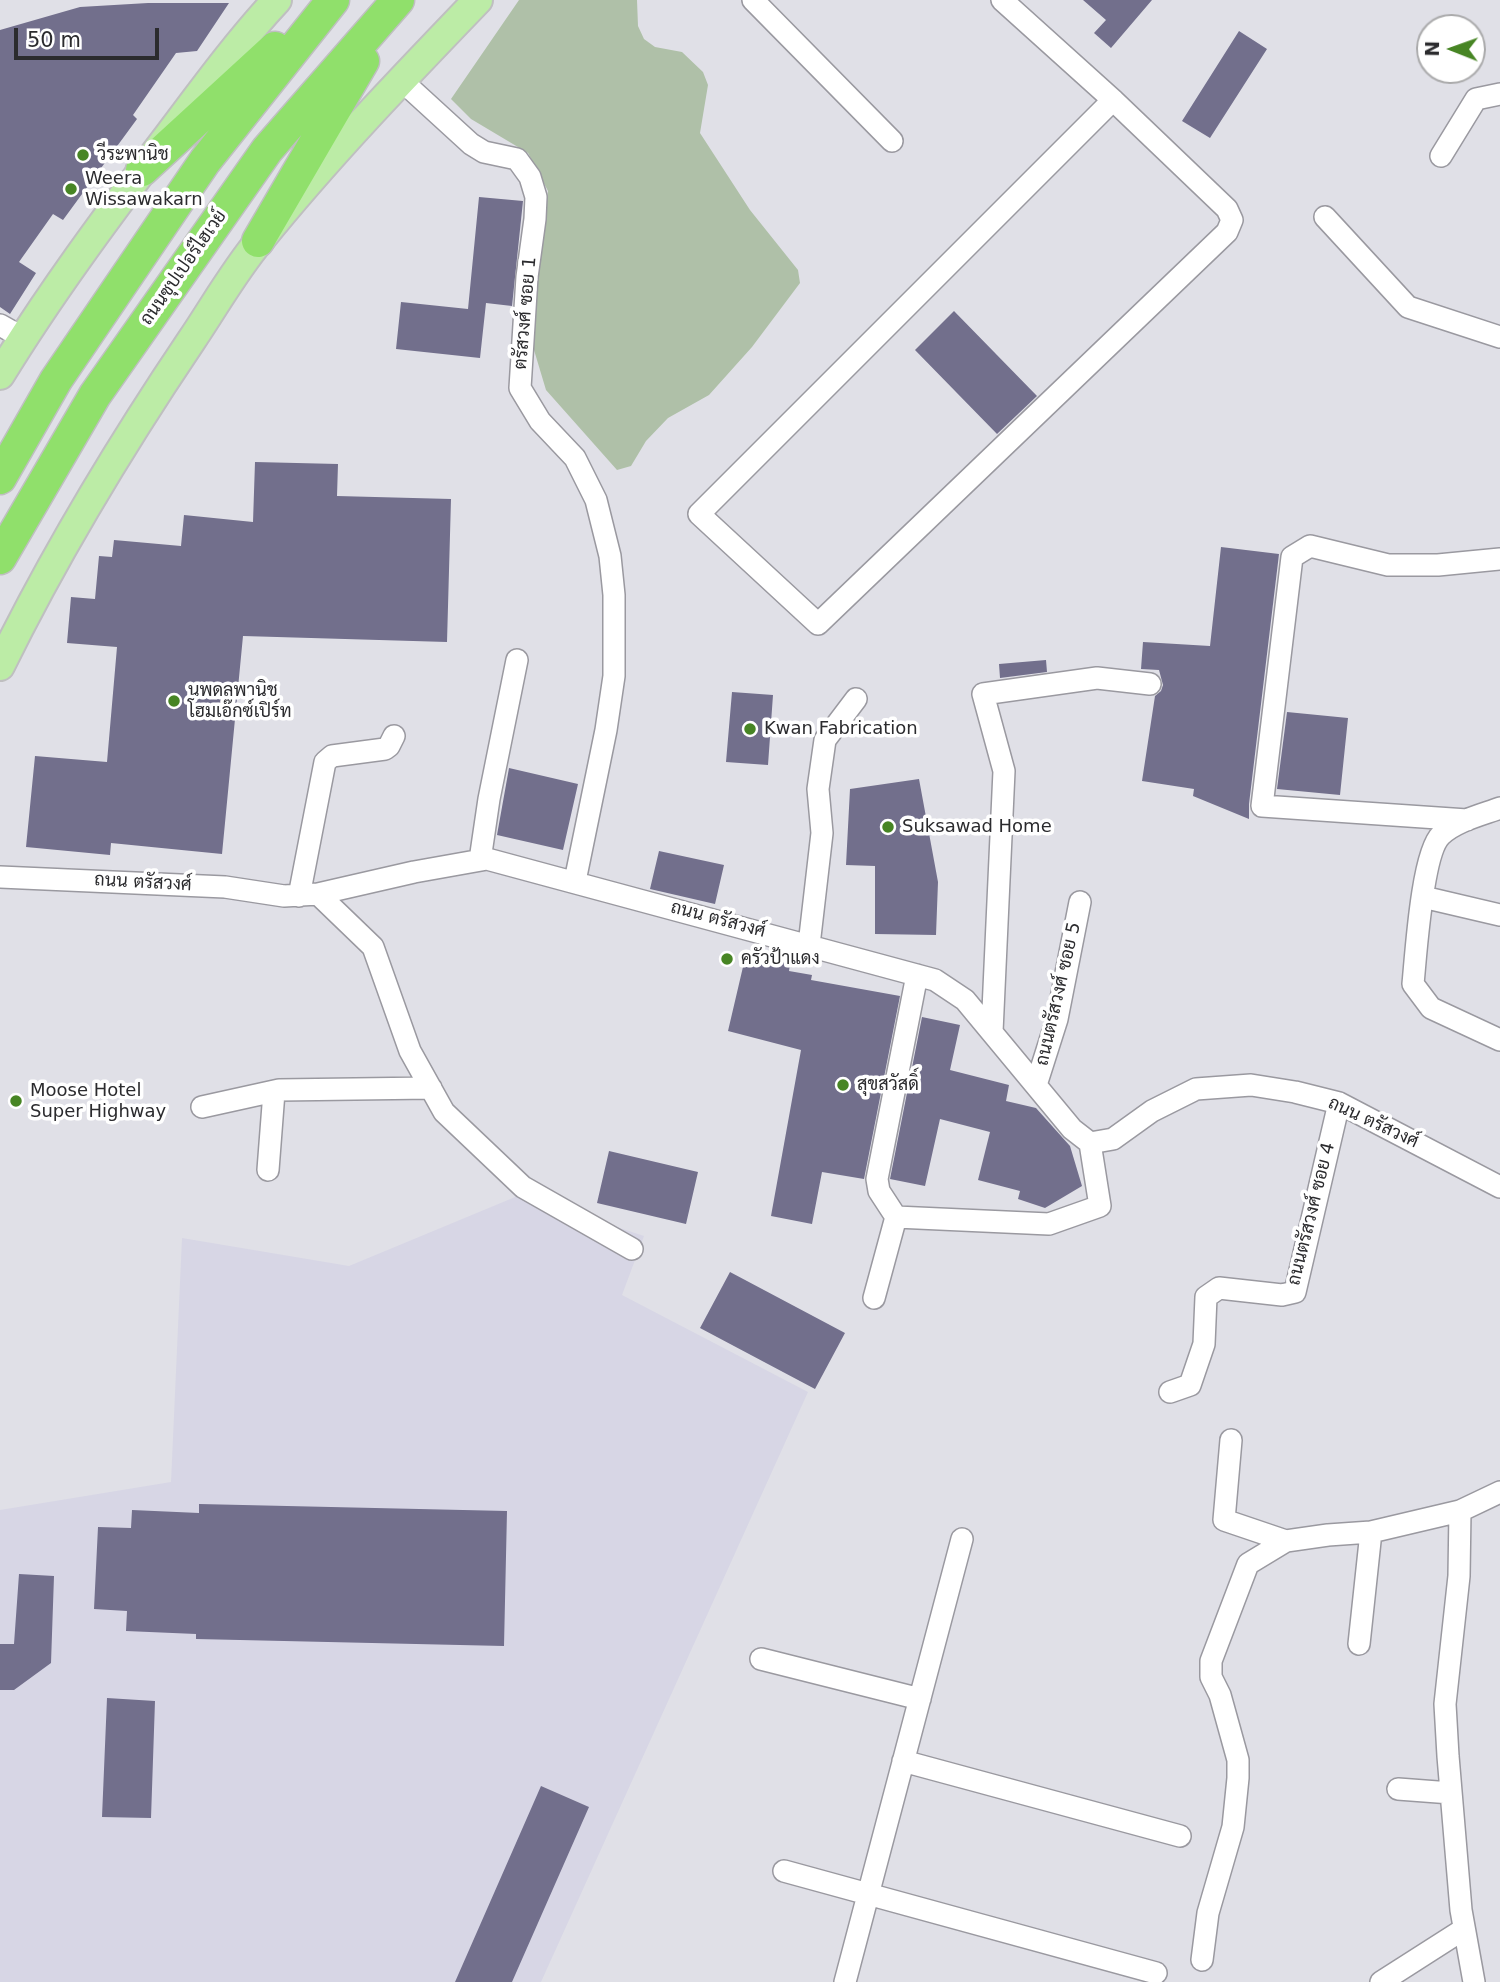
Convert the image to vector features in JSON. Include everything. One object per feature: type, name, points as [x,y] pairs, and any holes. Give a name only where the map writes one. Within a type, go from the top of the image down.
[{"type":"highway","points":[[142,170],[328,0]]},
{"type":"highway","points":[[0,478],[56,380],[205,161],[333,0]]},
{"type":"highway","points":[[258,241],[399,0]]},
{"type":"highway","name":"ถนนซุปเปอร์ไฮเวย์","points":[[0,558],[95,395],[267,150],[399,0]]},
{"type":"main road","points":[[0,375],[11,331],[277,0]]},
{"type":"main road","points":[[0,666],[112,466],[170,372],[258,241],[401,80],[478,0]]},
{"type":"street","points":[[753,0],[892,141]]},
{"type":"street","points":[[1002,0],[1113,100],[1227,209],[1232,220],[1227,232],[818,624],[699,514],[1113,100]]},
{"type":"street","name":"ตรัสวงศ์ ซอย 1","points":[[401,80],[471,144],[484,152],[517,159],[530,177],[536,197],[527,278],[520,388],[540,421],[575,458],[596,500],[610,556],[615,616],[614,676],[608,716],[575,881]]},
{"type":"street","points":[[1441,156],[1476,99],[1500,94]]},
{"type":"street","points":[[1325,217],[1408,307],[1500,337]]},
{"type":"street","points":[[1466,820],[1262,806],[1292,557],[1310,546],[1388,565],[1438,565],[1500,559]]},
{"type":"street","points":[[480,860],[489,799],[517,660]]},
{"type":"street","points":[[992,1032],[1004,771],[983,694],[1097,678],[1150,684]]},
{"type":"street","points":[[809,945],[822,833],[818,789],[825,740],[856,699]]},
{"type":"street","points":[[394,736],[385,749],[331,755],[325,762],[308,895],[373,947],[410,1051],[444,1112],[523,1187],[632,1249]]},
{"type":"street","points":[[1500,808],[1466,820],[1440,836],[1428,862],[1413,984],[1431,1008],[1500,1040]]},
{"type":"street","name":"ถนน ตรัสวงศ์","points":[[0,877],[225,887],[284,896],[308,895],[487,859],[935,980],[965,1000],[1072,1129],[1090,1143],[1113,1139],[1152,1111],[1196,1089],[1251,1085],[1339,1103],[1500,1187]]},
{"type":"street","points":[[1423,897],[1500,915]]},
{"type":"street","name":"ถนนตรัสวงศ์ ซอย 5","points":[[1036,1085],[1057,1019],[1080,902]]},
{"type":"street","points":[[874,1298],[896,1217],[879,1191],[877,1179],[917,975]]},
{"type":"street","points":[[202,1107],[274,1092],[431,1088]]},
{"type":"street","points":[[268,1170],[274,1092]]},
{"type":"street","name":"ถนนตรัสวงศ์ ซอย 4","points":[[1170,1392],[1190,1385],[1204,1344],[1206,1297],[1219,1288],[1282,1295],[1295,1292],[1339,1103]]},
{"type":"street","points":[[896,1217],[1049,1224],[1100,1206],[1090,1143]]},
{"type":"street","points":[[1231,1440],[1224,1520],[1286,1541]]},
{"type":"street","points":[[1202,1960],[1208,1913],[1233,1827],[1238,1778],[1238,1760],[1220,1695],[1211,1677],[1211,1661],[1248,1564],[1286,1541],[1371,1532],[1460,1511],[1500,1492]]},
{"type":"street","points":[[1460,1511],[1459,1576],[1445,1704],[1464,1929],[1474,1982]]},
{"type":"street","points":[[1359,1644],[1371,1532]]},
{"type":"street","points":[[845,1982],[962,1539]]},
{"type":"street","points":[[761,1659],[920,1699]]},
{"type":"street","points":[[903,1761],[1180,1836]]},
{"type":"street","points":[[1398,1789],[1451,1793]]},
{"type":"street","points":[[784,1871],[1156,1973]]},
{"type":"street","points":[[1390,1979],[1464,1929]]},
{"type":"shaded area","points":[[520,1195],[644,1236],[622,1295],[808,1392],[541,1982],[0,1982],[0,1510],[171,1482],[182,1238],[349,1266]]},
{"type":"green space","points":[[519,0],[637,0],[638,26],[644,39],[655,47],[682,52],[703,72],[708,85],[700,133],[750,210],[798,270],[800,283],[752,347],[709,395],[668,418],[646,441],[631,466],[617,470],[546,390],[534,350],[530,323],[548,191],[528,153],[471,119],[451,99]]},
{"type":"building","points":[[1083,0],[1152,0],[1111,48],[1094,33],[1106,20]]},
{"type":"building","points":[[148,3],[229,3],[197,51],[176,53],[133,115],[137,119],[63,220],[53,214],[19,262],[36,273],[10,314],[0,307],[0,30],[80,7]]},
{"type":"building","points":[[1239,31],[1267,49],[1210,138],[1182,121]]},
{"type":"building","points":[[479,197],[523,201],[512,306],[486,303],[480,358],[396,349],[401,302],[468,309]]},
{"type":"building","points":[[954,311],[1037,396],[997,434],[915,350]]},
{"type":"building","name":"นพดลพานิช โฮมเอ๊กซ์เปิร์ท","points":[[255,462],[338,464],[337,496],[451,499],[447,642],[243,636],[222,854],[111,843],[110,855],[26,847],[35,756],[107,762],[117,647],[67,643],[71,597],[95,599],[99,556],[112,557],[114,540],[181,546],[184,515],[253,522]]},
{"type":"building","points":[[1221,547],[1279,554],[1249,819],[1193,796],[1194,789],[1142,781],[1155,696],[1163,685],[1159,670],[1141,669],[1143,642],[1210,646]]},
{"type":"building","points":[[1046,660],[1047,672],[1000,678],[999,664]]},
{"type":"building","name":"Kwan Fabrication","points":[[732,692],[773,695],[768,765],[726,762]]},
{"type":"building","points":[[1287,712],[1348,718],[1340,795],[1277,789]]},
{"type":"building","points":[[509,768],[578,784],[563,850],[497,835]]},
{"type":"building","name":"Suksawad Home","points":[[919,779],[938,882],[936,935],[875,934],[875,866],[846,865],[850,789]]},
{"type":"building","points":[[659,851],[724,865],[715,904],[650,889]]},
{"type":"building","name":"สุขสวัสดิ์","points":[[746,954],[790,964],[789,971],[812,975],[811,980],[900,996],[864,1179],[822,1172],[812,1224],[771,1216],[801,1050],[728,1031]]},
{"type":"building","points":[[922,1017],[960,1025],[950,1070],[1009,1085],[1006,1101],[1036,1108],[1070,1146],[1082,1186],[1045,1208],[1018,1199],[1020,1191],[978,1180],[990,1132],[940,1119],[925,1186],[890,1179]]},
{"type":"building","points":[[609,1151],[698,1172],[686,1224],[597,1203]]},
{"type":"building","points":[[730,1272],[845,1333],[815,1389],[700,1328]]},
{"type":"building","points":[[199,1504],[507,1511],[504,1646],[196,1639],[196,1634],[126,1631],[127,1611],[94,1609],[98,1527],[131,1528],[132,1510],[199,1513]]},
{"type":"building","points":[[19,1574],[54,1576],[51,1663],[14,1690],[0,1690],[0,1644],[14,1644]]},
{"type":"building","points":[[107,1698],[155,1701],[151,1818],[102,1817]]},
{"type":"building","points":[[541,1786],[589,1807],[512,1982],[455,1982]]},
{"type":"place","name":"วีระพานิช","points":[[83,155]]},
{"type":"place","name":"Weera Wissawakarn","points":[[71,189]]},
{"type":"place","name":"นพดลพานิช โฮมเอ๊กซ์เปิร์ท","points":[[174,701]]},
{"type":"place","name":"Kwan Fabrication","points":[[750,729]]},
{"type":"place","name":"Suksawad Home","points":[[888,827]]},
{"type":"place","name":"ครัวป้าแดง","points":[[727,959]]},
{"type":"place","name":"สุขสวัสดิ์","points":[[843,1085]]},
{"type":"place","name":"Moose Hotel Super Highway","points":[[16,1101]]}]
